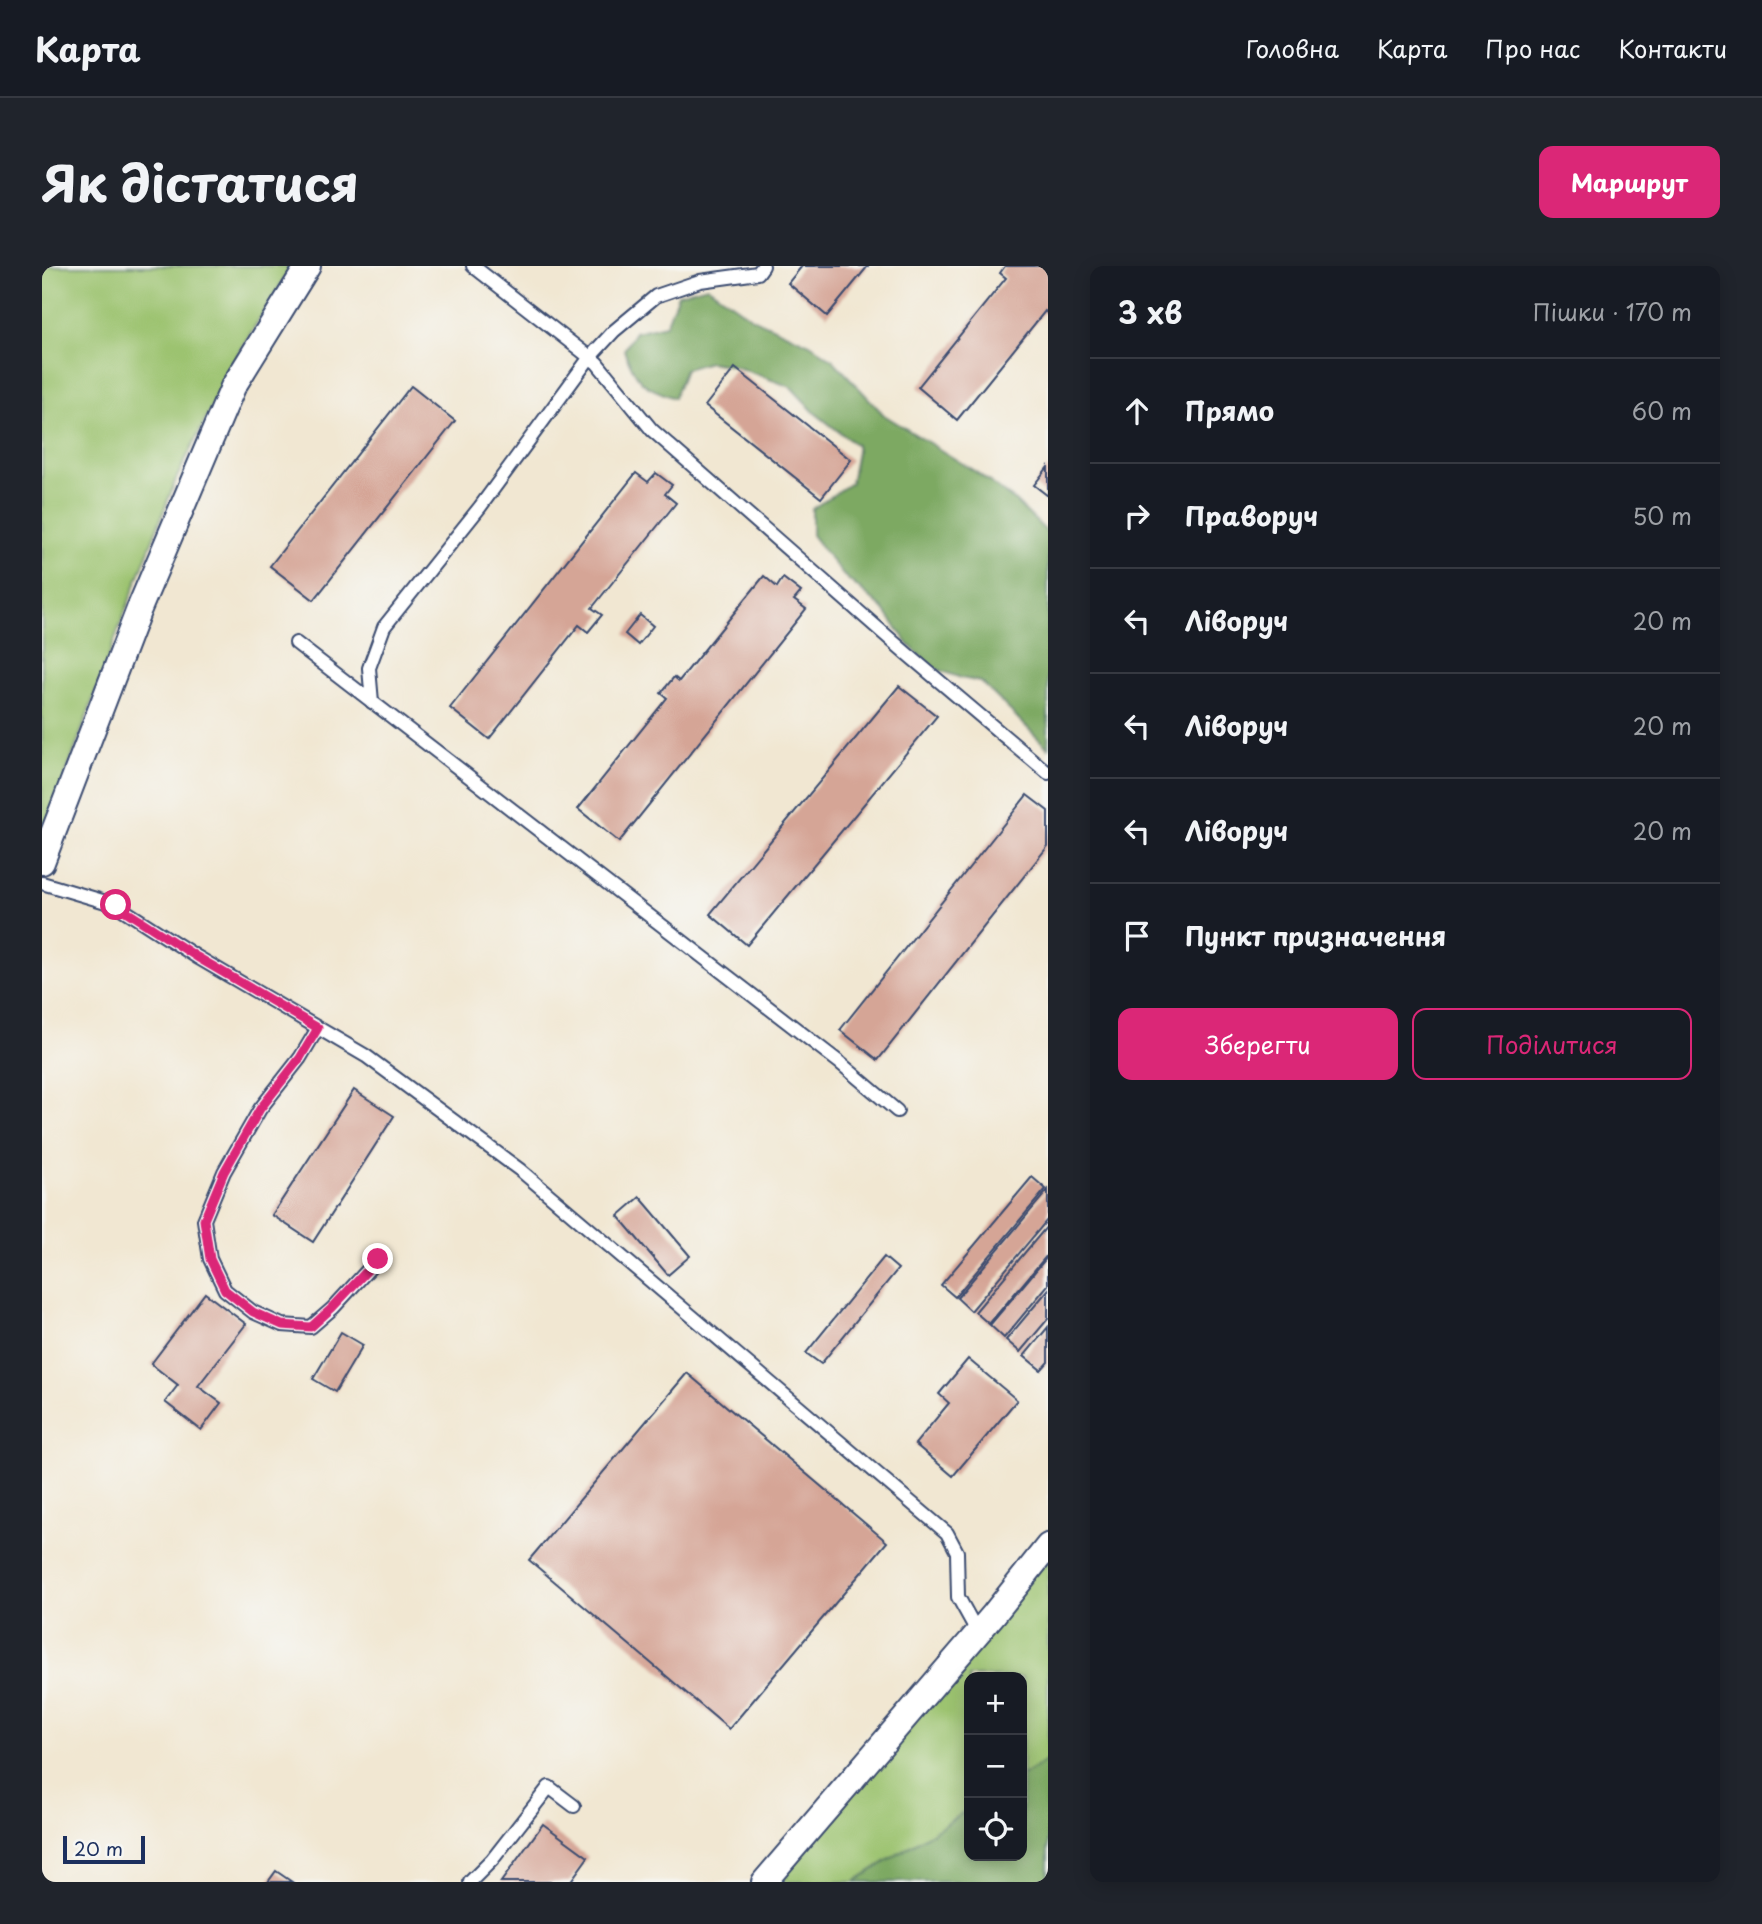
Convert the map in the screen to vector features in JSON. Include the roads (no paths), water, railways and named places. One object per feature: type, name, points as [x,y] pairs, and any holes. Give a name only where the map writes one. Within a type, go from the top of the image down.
[{"type":"street","points":[[42,862],[139,609],[233,387],[308,266]]},
{"type":"street","points":[[764,1882],[978,1633],[1048,1546]]},
{"type":"lane","points":[[473,266],[597,363],[652,430],[1048,774]]},
{"type":"lane","points":[[372,702],[369,668],[384,627],[480,507],[590,357],[614,331],[656,296],[700,281],[758,273],[763,266]]},
{"type":"lane","points":[[296,643],[839,1062],[897,1111]]},
{"type":"lane","points":[[42,883],[116,905],[197,957],[366,1056],[520,1170],[947,1532],[957,1552],[958,1597],[978,1633]]},
{"type":"lane","points":[[318,1028],[300,1058],[260,1109],[224,1172],[204,1220],[210,1259],[225,1290],[253,1312],[282,1325],[311,1327],[378,1259]]},
{"type":"lane","points":[[470,1882],[492,1860],[549,1787],[574,1806]]}]
